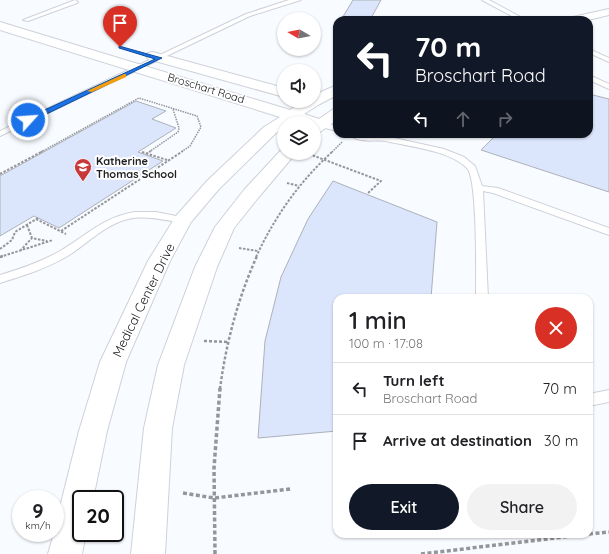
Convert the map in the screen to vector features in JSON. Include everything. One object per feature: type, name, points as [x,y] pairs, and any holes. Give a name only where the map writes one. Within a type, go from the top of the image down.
[{"type":"street","points":[[590,16],[609,12]]},
{"type":"street","points":[[13,16],[49,27]]},
{"type":"street","name":"Broschart Road","points":[[0,26],[291,115]]},
{"type":"street","name":"Broschart Road","points":[[138,52],[277,91]]},
{"type":"street","name":"Medical Center Drive","points":[[321,97],[333,91]]},
{"type":"street","points":[[321,105],[333,110]]},
{"type":"street","name":"Medical Center Drive","points":[[65,554],[93,431],[113,362],[159,261],[183,220],[214,184],[270,130],[302,108]]},
{"type":"street","points":[[321,123],[333,115]]},
{"type":"street","points":[[148,554],[158,428],[171,365],[206,267],[225,227],[251,194],[291,160]]},
{"type":"lane","points":[[0,134],[56,106],[140,68],[243,17],[285,1],[298,0]]},
{"type":"lane","points":[[485,0],[515,16]]},
{"type":"lane","points":[[26,20],[60,9],[78,1]]},
{"type":"lane","points":[[593,53],[609,60]]},
{"type":"lane","points":[[593,79],[609,87]]},
{"type":"lane","points":[[321,127],[333,128]]},
{"type":"lane","points":[[388,138],[395,141],[441,151],[461,159],[472,168],[478,188],[482,294]]},
{"type":"lane","points":[[395,141],[399,138]]},
{"type":"lane","points":[[478,188],[495,190],[609,232]]},
{"type":"lane","points":[[0,279],[31,270],[63,254],[109,221],[128,216],[145,214],[183,220]]},
{"type":"lane","points":[[593,399],[609,396]]},
{"type":"path","points":[[0,174],[139,98],[197,116],[201,127],[190,146],[61,231]]},
{"type":"path","points":[[146,154],[178,132],[179,128],[173,109]]},
{"type":"path","points":[[216,554],[214,498],[215,440],[219,396],[229,342],[245,284],[258,252],[282,208],[323,159],[348,138]]},
{"type":"path","points":[[142,152],[167,160]]},
{"type":"path","points":[[323,159],[381,181],[367,194]]},
{"type":"path","points":[[283,182],[299,186]]},
{"type":"path","points":[[0,248],[10,242],[14,237],[15,232],[37,219],[68,234],[61,237]]},
{"type":"path","points":[[27,225],[34,247]]},
{"type":"path","points":[[32,238],[48,241]]},
{"type":"path","points":[[20,252],[32,238]]},
{"type":"path","points":[[0,257],[20,252],[55,239]]},
{"type":"path","points":[[239,248],[258,252]]},
{"type":"path","points":[[204,341],[229,342]]},
{"type":"path","points":[[183,493],[214,498],[291,489]]},
{"type":"path","points":[[593,534],[609,532]]},
{"type":"path","points":[[421,554],[555,538]]},
{"type":"building","points":[[353,0],[381,0],[372,16],[343,16]]},
{"type":"building","points":[[593,95],[609,99],[609,192],[481,150],[493,138],[593,138]]},
{"type":"building","points":[[136,101],[166,111],[152,119],[176,128],[138,152],[163,161],[59,228],[34,216],[0,236],[0,176]]},
{"type":"building","points":[[333,181],[437,222],[431,294],[333,294],[333,431],[258,438],[265,341],[281,277],[308,219]]},
{"type":"slow traffic","points":[[90,91],[124,76]]},
{"type":"place","name":"Katherine Thomas School","points":[[83,182]]},
{"type":"route","points":[[28,120],[160,58],[120,47]]}]
